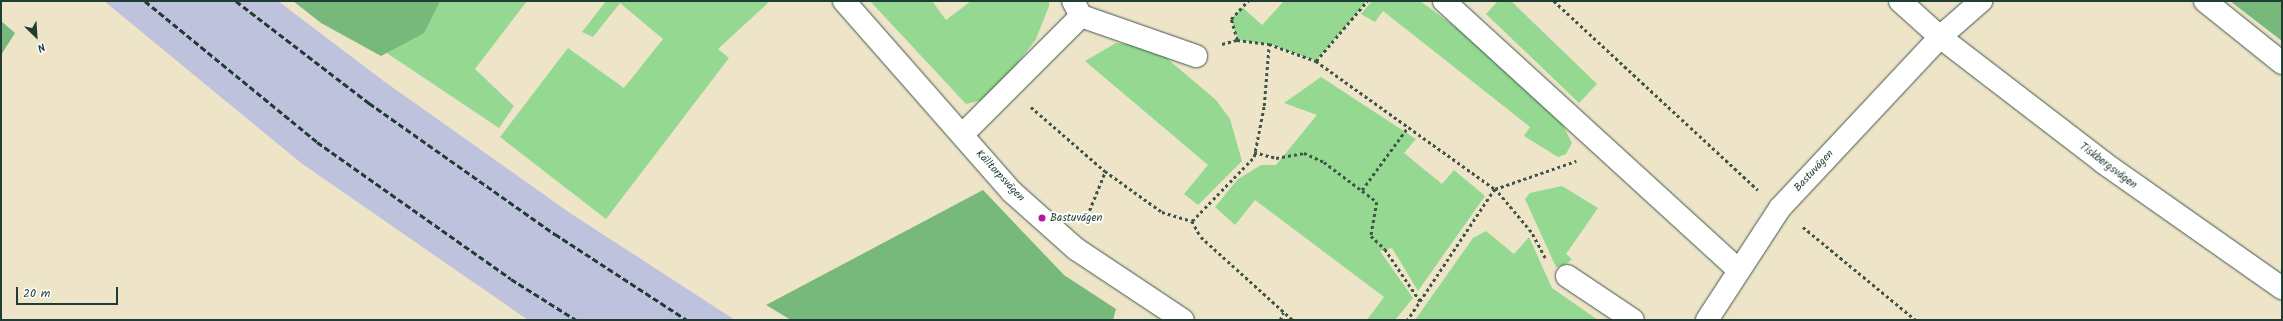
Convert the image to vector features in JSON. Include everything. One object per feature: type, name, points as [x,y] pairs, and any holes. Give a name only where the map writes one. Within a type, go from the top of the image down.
[{"type":"street","name":"Källtorpsvägen","points":[[844,1],[1012,192],[1076,249],[1183,320]]},
{"type":"street","points":[[1444,1],[1739,270]]},
{"type":"street","name":"Tiskbergsvägen","points":[[1900,1],[1940,36],[2104,163],[2282,288]]},
{"type":"street","points":[[1940,36],[1981,1]]},
{"type":"street","points":[[2205,1],[2282,63]]},
{"type":"street","points":[[962,135],[1010,86],[1077,8],[1196,56]]},
{"type":"street","name":"Bastuvägen","points":[[1707,320],[1780,208],[1940,36]]},
{"type":"street","points":[[1567,276],[1633,320]]},
{"type":"path","points":[[1237,40],[1231,19],[1248,1]]},
{"type":"path","points":[[1316,61],[1367,1]]},
{"type":"path","points":[[1554,1],[1780,208],[1916,320]]},
{"type":"path","points":[[1196,56],[1237,40],[1269,44],[1316,61],[1495,189],[1531,232],[1556,276],[1567,276]]},
{"type":"path","points":[[1192,221],[1254,152],[1264,106],[1269,44]]},
{"type":"path","points":[[1010,86],[1105,171],[1162,212],[1192,221],[1201,238],[1283,313],[1293,320]]},
{"type":"path","points":[[1362,190],[1408,127]]},
{"type":"path","points":[[1408,320],[1495,189],[1608,149]]},
{"type":"path","points":[[1254,152],[1276,158],[1304,152],[1362,190],[1377,202],[1371,236],[1385,249],[1420,301]]},
{"type":"path","points":[[1087,216],[1105,171]]},
{"type":"path","points":[[1280,320],[1283,313]]},
{"type":"shaded area","points":[[104,1],[278,1],[385,82],[570,213],[735,320],[528,320],[301,163]]},
{"type":"green space","points":[[293,1],[440,1],[424,33],[381,56],[321,23]]},
{"type":"green space","points":[[309,1],[527,1],[475,69],[514,106],[499,128]]},
{"type":"green space","points":[[606,1],[770,1],[718,49],[729,58],[606,219],[500,137],[568,48],[624,88],[663,39],[620,3],[593,37],[582,32]]},
{"type":"green space","points":[[870,1],[932,1],[946,20],[971,1],[1049,1],[1049,6],[1036,39],[991,98],[966,104]]},
{"type":"green space","points":[[1284,1],[1367,1],[1316,61],[1269,44],[1237,40],[1231,19],[1242,7],[1262,25]]},
{"type":"green space","points":[[1372,1],[1420,1],[1468,36],[1563,125],[1572,143],[1566,154],[1558,157],[1524,136],[1530,127],[1383,11],[1375,22],[1361,14]]},
{"type":"green space","points":[[1498,1],[1511,1],[1597,84],[1579,103],[1486,14]]},
{"type":"green space","points":[[2230,1],[2282,1],[2282,41]]},
{"type":"green space","points":[[1,21],[15,33],[1,55]]},
{"type":"green space","points":[[1116,43],[1145,47],[1164,56],[1216,100],[1230,119],[1242,161],[1198,205],[1184,194],[1208,165],[1085,61]]},
{"type":"green space","points":[[1321,77],[1416,139],[1404,153],[1442,184],[1454,170],[1485,196],[1418,291],[1392,248],[1380,251],[1413,298],[1395,320],[1367,320],[1384,297],[1255,200],[1235,225],[1215,207],[1238,179],[1261,165],[1276,165],[1317,115],[1284,103]]},
{"type":"green space","points":[[1562,186],[1598,208],[1566,254],[1572,259],[1564,266],[1556,267],[1525,199],[1530,193]]},
{"type":"green space","points":[[983,190],[1064,275],[1116,309],[1113,320],[791,320],[766,305]]},
{"type":"green space","points":[[1486,231],[1514,254],[1529,237],[1552,288],[1598,320],[1415,320],[1473,238]]},
{"type":"railway","points":[[145,1],[317,142],[511,279],[576,320]]},
{"type":"railway","points":[[236,1],[369,103],[555,234],[687,320]]},
{"type":"place","name":"Bastuvägen","points":[[1042,218]]}]
